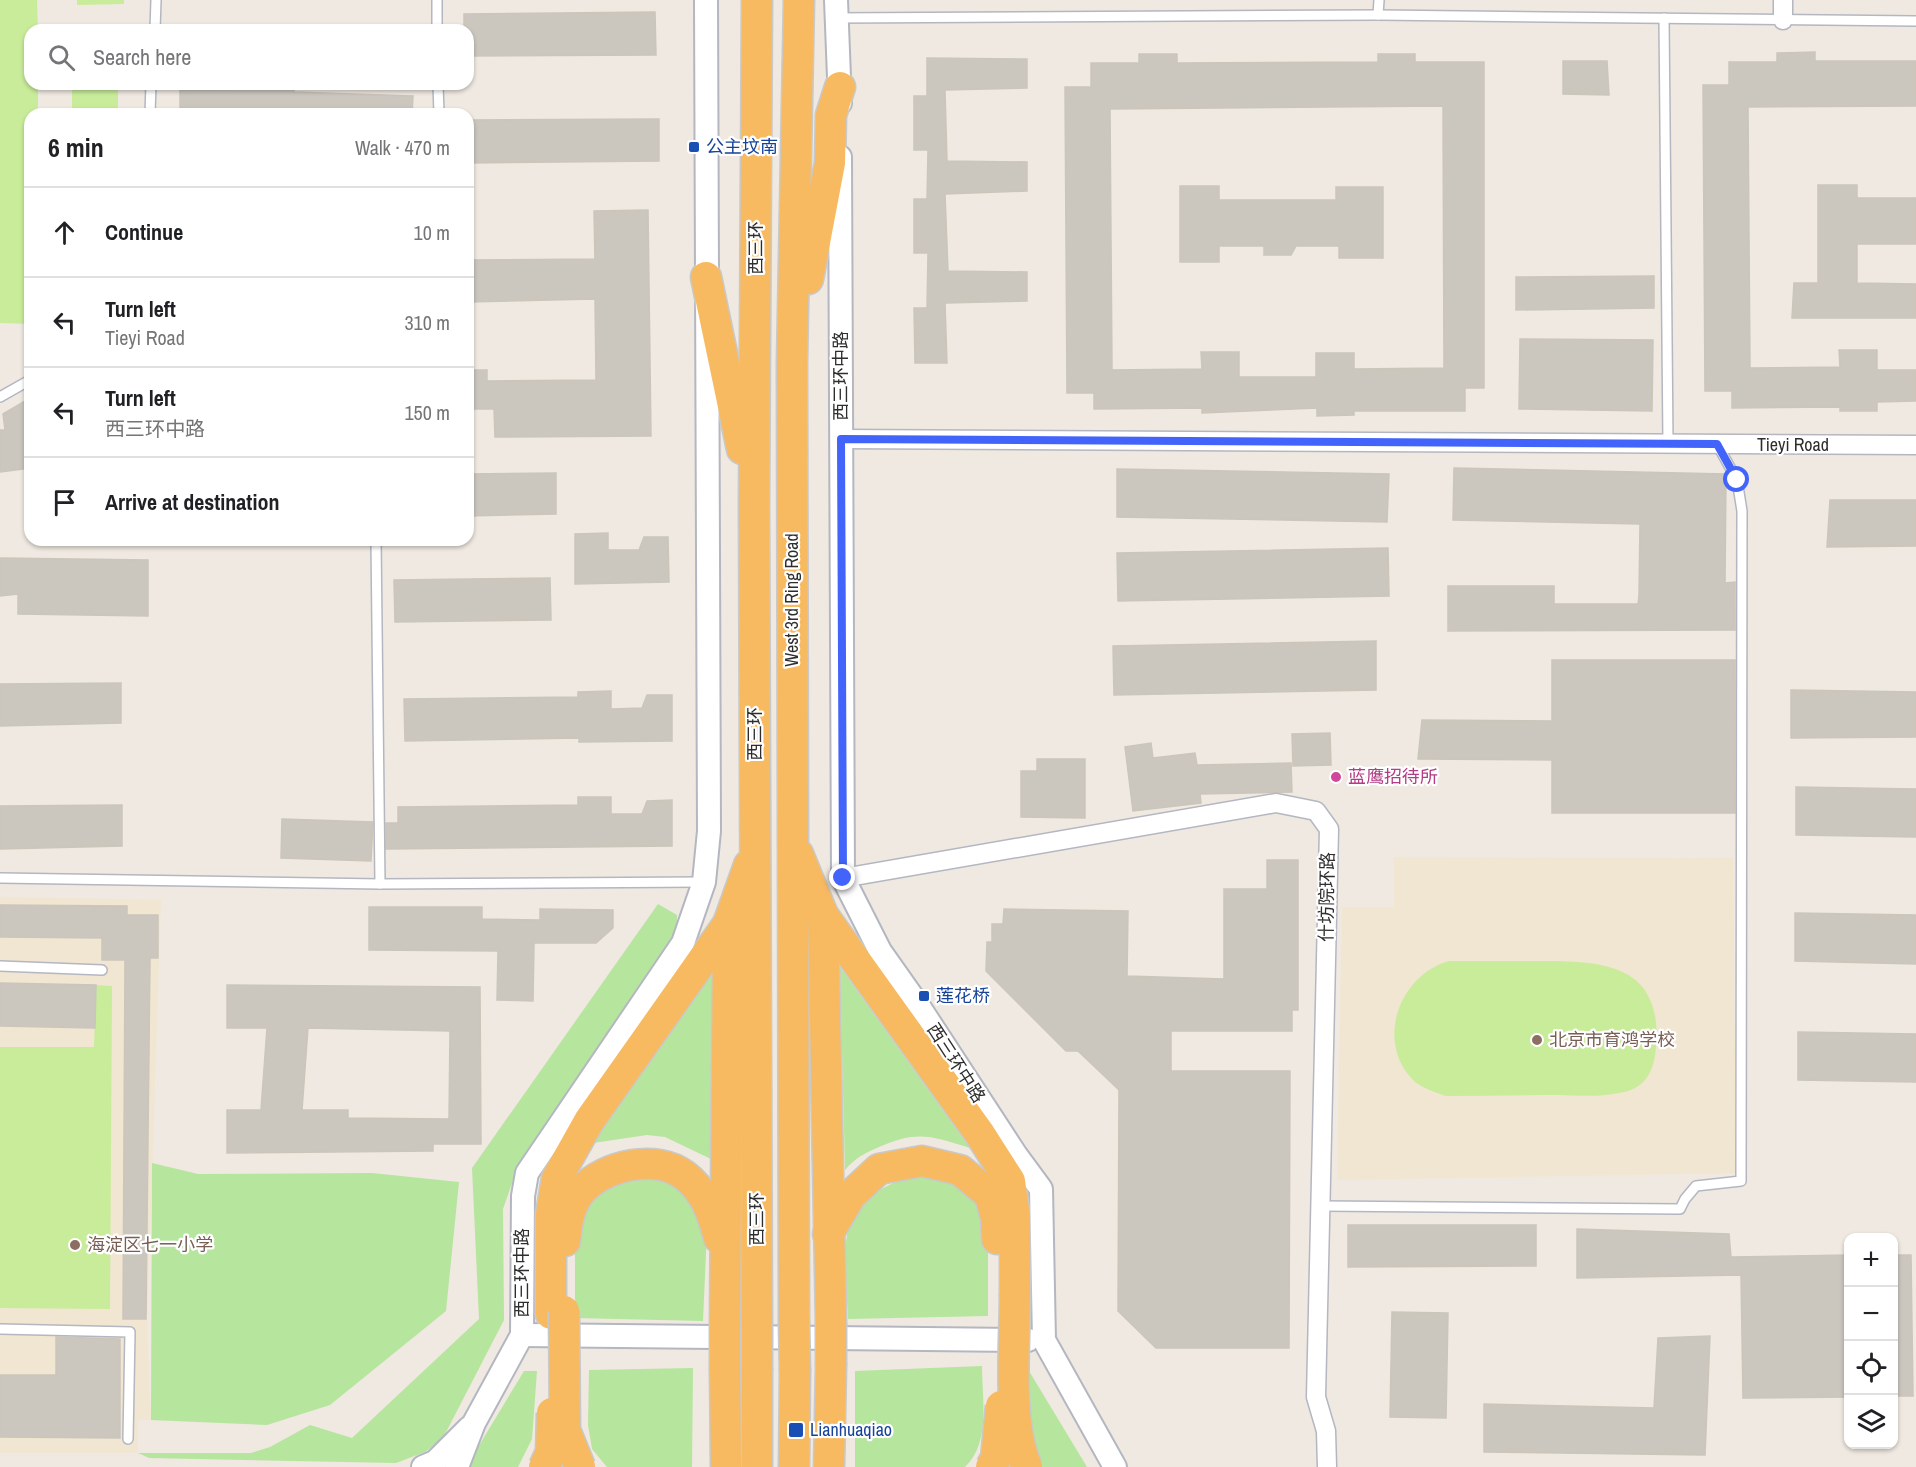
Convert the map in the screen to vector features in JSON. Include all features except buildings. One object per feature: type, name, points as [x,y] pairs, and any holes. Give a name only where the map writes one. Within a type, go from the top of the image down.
[{"type":"highway","name":"西三环","points":[[757,0],[754,505],[758,1467]]},
{"type":"highway","name":"西三环","points":[[792,362],[799,0]]},
{"type":"highway","points":[[792,362],[830,163],[831,115],[840,87]]},
{"type":"highway","points":[[706,277],[754,505]]},
{"type":"highway","name":"West 3rd Ring Road","points":[[791,837],[792,362]]},
{"type":"highway","points":[[791,837],[823,915],[980,1134],[1010,1181],[1015,1217],[1007,1296],[1002,1418],[996,1458],[991,1467]]},
{"type":"highway","name":"西三环","points":[[791,837],[794,1467]]},
{"type":"highway","points":[[580,1467],[565,1430],[551,1214],[557,1178],[589,1121],[728,924],[756,845]]},
{"type":"highway","points":[[823,915],[831,1323],[829,1467]]},
{"type":"highway","points":[[726,1467],[728,924]]},
{"type":"highway","points":[[828,1234],[851,1195],[879,1169],[922,1161],[960,1170],[990,1195],[996,1218],[1007,1296],[1016,1425],[1020,1452],[1027,1467]]},
{"type":"highway","points":[[544,1467],[551,1452],[557,1313],[568,1214],[582,1190],[610,1171],[644,1164],[664,1166],[685,1175],[711,1207],[727,1264]]},
{"type":"street","name":"西三环中路","points":[[457,1467],[474,1423],[522,1335],[523,1196],[527,1173],[683,943],[704,882],[709,831],[706,0]]},
{"type":"street","points":[[1783,0],[1783,20]]},
{"type":"street","name":"西三环中路","points":[[836,9],[840,87],[843,878],[880,951],[1041,1189],[1044,1340],[1114,1467]]},
{"type":"street","name":"Tieyi Road","points":[[841,439],[1916,445]]},
{"type":"street","name":"什坊院环路","points":[[843,878],[1276,803],[1316,811],[1329,829],[1316,1396],[1326,1431],[1326,1467]]},
{"type":"street","points":[[522,1335],[1044,1340]]},
{"type":"street","points":[[423,1467],[435,1462],[474,1423]]},
{"type":"lane","points":[[154,24],[156,0]]},
{"type":"lane","points":[[437,0],[437,24]]},
{"type":"lane","points":[[1378,0],[1378,15]]},
{"type":"lane","points":[[836,9],[1916,21]]},
{"type":"lane","points":[[1664,18],[1668,443]]},
{"type":"lane","points":[[150,108],[151,90]]},
{"type":"lane","points":[[438,90],[439,108]]},
{"type":"lane","points":[[0,397],[24,383]]},
{"type":"lane","points":[[1322,1206],[1680,1209],[1696,1186],[1741,1181],[1742,511],[1737,480],[1717,444]]},
{"type":"lane","points":[[376,546],[380,884]]},
{"type":"lane","points":[[0,878],[380,884],[704,882]]},
{"type":"lane","points":[[0,966],[102,970]]},
{"type":"lane","points":[[0,1329],[130,1332],[128,1439]]},
{"type":"shaded area","name":"北京市育鸿学校","points":[[1394,857],[1733,858],[1736,1173],[1337,1180],[1342,907],[1394,907]]},
{"type":"shaded area","name":"海淀区七一小学","points":[[0,897],[161,900],[147,1328],[151,1420],[138,1420],[138,1453],[0,1453]]},
{"type":"green space","points":[[0,0],[37,0],[38,24],[24,24],[24,90],[38,90],[38,108],[24,108],[24,324],[0,323]]},
{"type":"green space","points":[[77,0],[124,0],[124,4],[77,5]]},
{"type":"green space","points":[[72,90],[118,90],[118,108],[72,108]]},
{"type":"green space","points":[[658,904],[677,915],[677,931],[517,1169],[503,1209],[504,1320],[443,1438],[425,1452],[396,1463],[149,1458],[138,1453],[251,1453],[270,1447],[310,1425],[352,1438],[479,1319],[472,1168]]},
{"type":"green space","points":[[1449,961],[1565,961],[1608,967],[1625,973],[1640,984],[1650,999],[1656,1020],[1655,1056],[1648,1076],[1632,1090],[1592,1096],[1446,1096],[1428,1090],[1413,1080],[1401,1064],[1395,1046],[1395,1028],[1398,1010],[1406,994],[1418,979],[1432,968]]},
{"type":"green space","points":[[840,967],[970,1148],[935,1138],[904,1138],[874,1149],[845,1170]]},
{"type":"green space","points":[[711,969],[714,1156],[711,1159],[665,1137],[647,1135],[593,1143],[593,1138]]},
{"type":"green space","points":[[96,985],[112,986],[110,1309],[0,1308],[0,1047],[94,1047]]},
{"type":"green space","points":[[152,1163],[198,1174],[372,1173],[459,1182],[446,1311],[330,1405],[267,1425],[151,1420]]},
{"type":"green space","points":[[930,1174],[952,1181],[975,1197],[988,1216],[988,1316],[848,1319],[845,1255],[851,1221],[867,1199],[878,1191],[904,1179]]},
{"type":"green space","points":[[667,1177],[690,1193],[707,1230],[703,1321],[575,1318],[575,1220],[583,1207],[592,1197],[614,1185],[639,1179]]},
{"type":"green space","points":[[982,1366],[982,1433],[979,1446],[965,1467],[855,1467],[855,1371]]},
{"type":"green space","points":[[693,1368],[692,1467],[607,1467],[592,1449],[588,1425],[589,1370]]},
{"type":"green space","points":[[524,1371],[537,1371],[532,1439],[518,1467],[466,1467]]},
{"type":"green space","points":[[1029,1371],[1087,1467],[1038,1467],[1029,1445]]},
{"type":"place","name":"公主坟南","points":[[694,147]]},
{"type":"place","name":"蓝鹰招待所","points":[[1336,777]]},
{"type":"place","name":"莲花桥","points":[[924,996]]},
{"type":"place","name":"北京市育鸿学校","points":[[1537,1040]]},
{"type":"place","name":"海淀区七一小学","points":[[75,1245]]},
{"type":"place","name":"Lianhuaqiao","points":[[796,1430]]},
{"type":"route","points":[[843,878],[841,439],[1717,444],[1737,480]]}]
